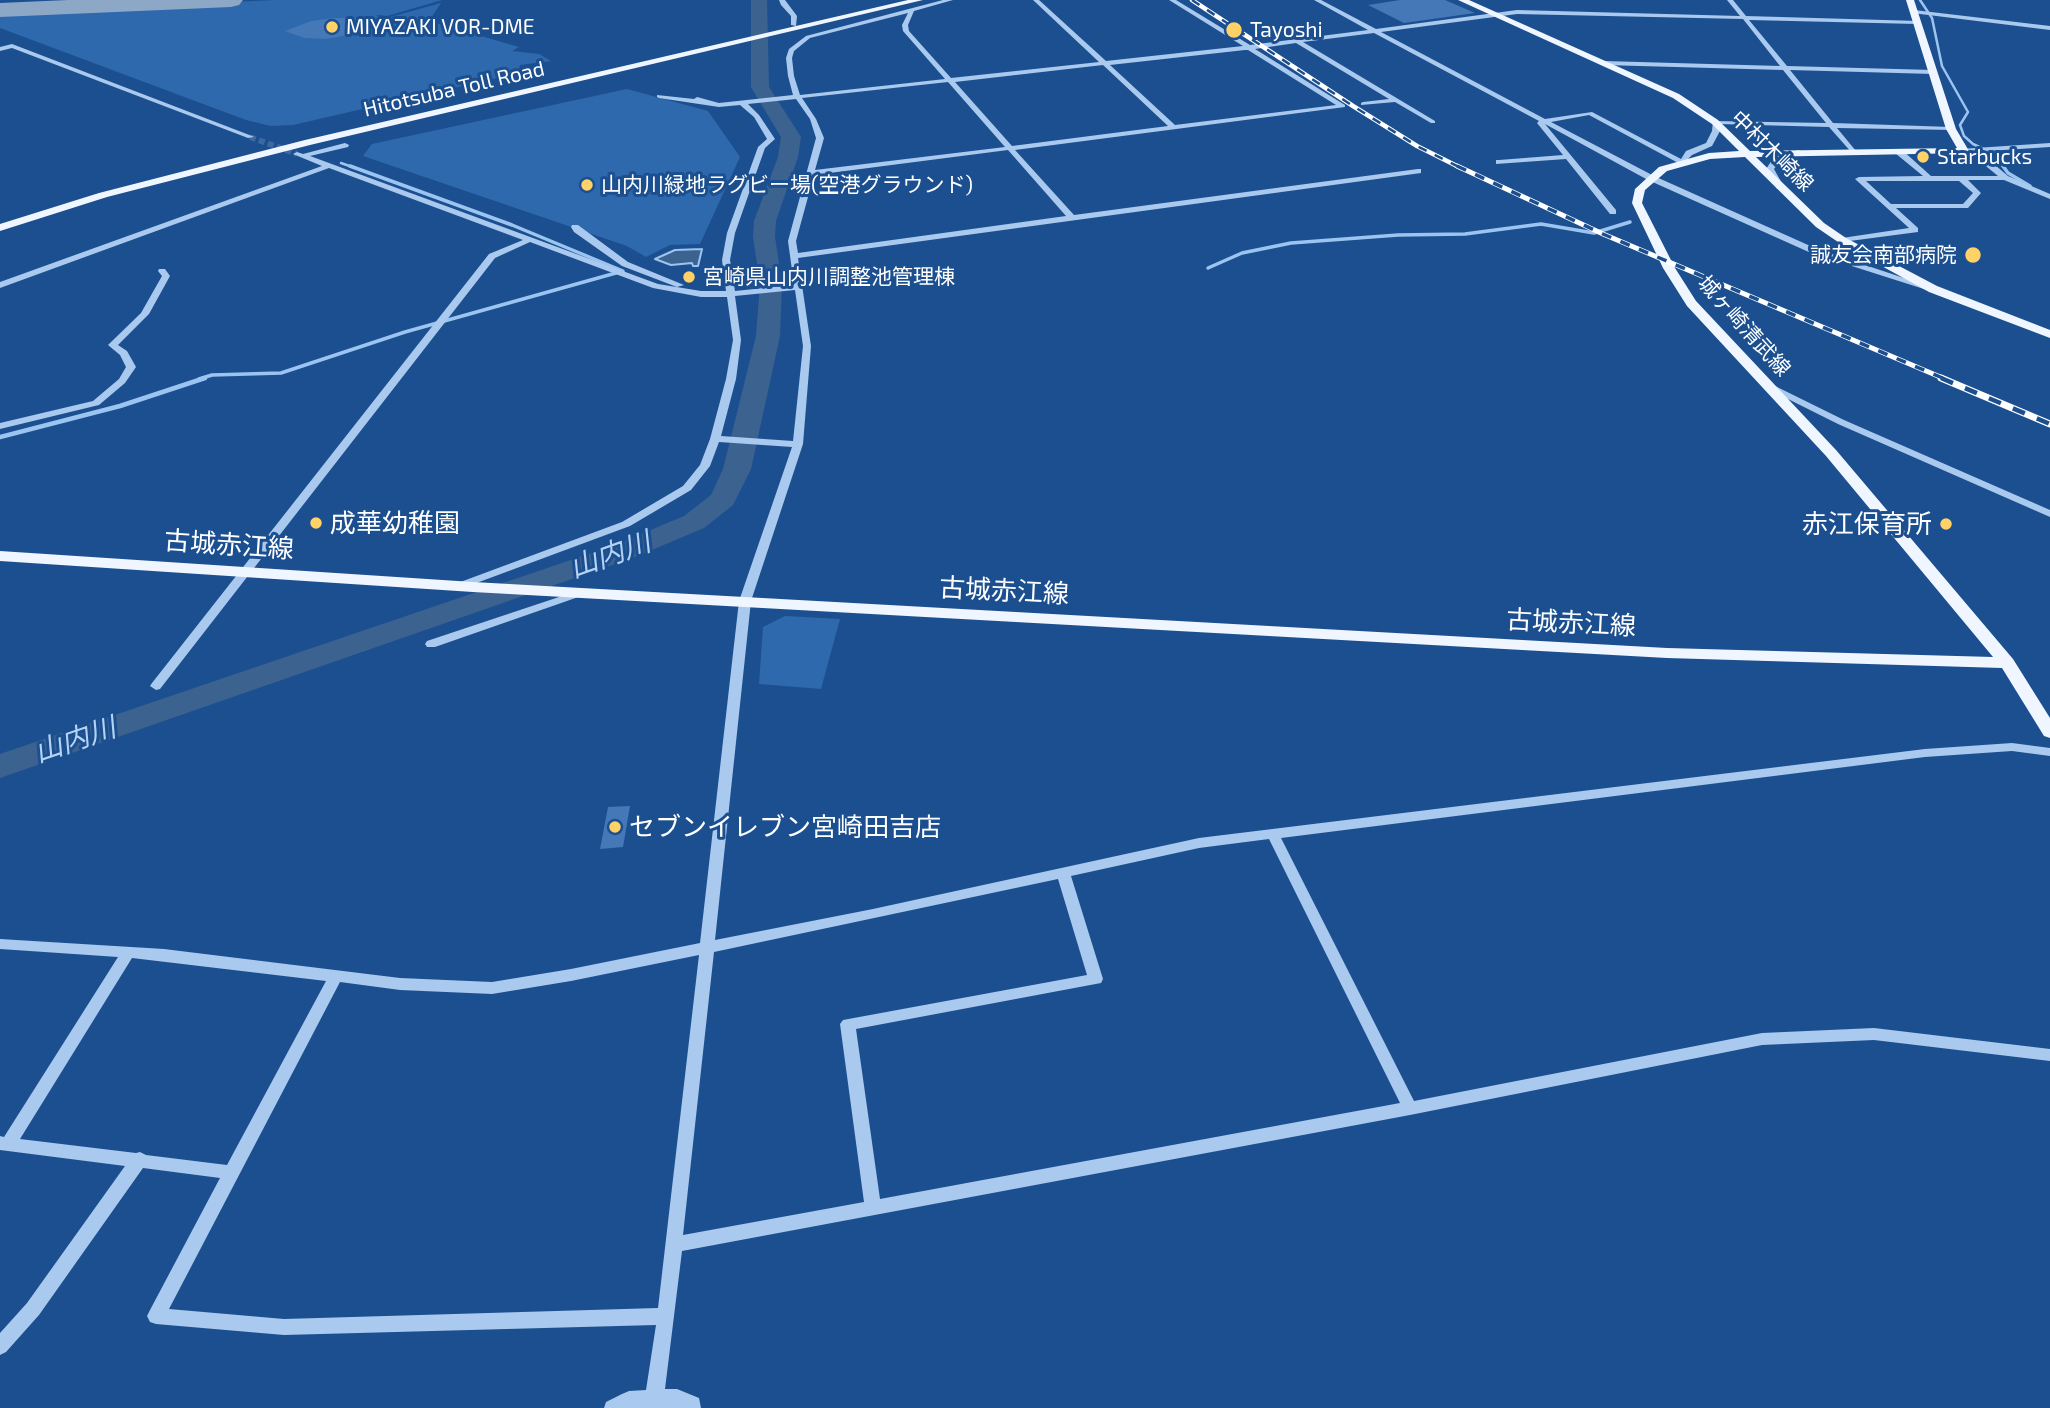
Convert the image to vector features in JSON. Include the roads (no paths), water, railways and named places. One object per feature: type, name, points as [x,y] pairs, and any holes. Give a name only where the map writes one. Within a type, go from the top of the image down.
[{"type":"main road","name":"Hitotsuba Toll Road","points":[[0,228],[103,195],[309,142],[919,0]]},
{"type":"main road","name":"中村木崎線","points":[[1462,0],[1676,96],[1715,122],[1820,225],[1842,240],[1933,289],[2050,334]]},
{"type":"main road","points":[[1910,0],[1918,16],[1951,130],[1965,151]]},
{"type":"main road","points":[[1651,178],[1663,169],[1682,163],[1745,153],[1965,151]]},
{"type":"main road","name":"城ヶ崎清武線","points":[[1651,178],[1640,189],[1637,203],[1669,268],[1691,303],[1831,453],[2007,663],[2050,732]]},
{"type":"main road","name":"古城赤江線","points":[[0,556],[246,570],[466,587],[1667,653],[2007,663]]},
{"type":"street","points":[[782,0],[794,16],[795,37],[800,41]]},
{"type":"street","points":[[653,1403],[666,1316],[745,601],[798,444],[807,346],[793,256],[796,225],[819,148],[818,129],[797,96],[789,58],[791,50],[800,41],[843,26],[950,0]]},
{"type":"street","points":[[1036,0],[1174,128]]},
{"type":"street","points":[[812,173],[1343,106],[1172,0]]},
{"type":"street","points":[[1317,0],[1651,178],[1814,251],[1933,289]]},
{"type":"street","points":[[1730,0],[1852,151]]},
{"type":"street","points":[[912,10],[905,24],[906,31],[1072,218]]},
{"type":"street","points":[[659,96],[719,105],[746,103],[1375,32],[1499,17],[1517,12],[1744,17],[1935,15],[2050,28]]},
{"type":"street","points":[[1297,41],[1433,122]]},
{"type":"street","points":[[0,49],[12,46],[250,138]]},
{"type":"street","points":[[1604,63],[1933,72]]},
{"type":"street","points":[[697,99],[719,105]]},
{"type":"street","points":[[1363,104],[1397,100]]},
{"type":"street","points":[[466,587],[646,514],[695,480],[705,466],[732,379],[737,340],[735,294],[726,260],[731,233],[762,147],[771,139],[746,103]]},
{"type":"street","points":[[1539,119],[1590,113],[1682,163],[1689,153],[1709,144],[1716,131],[1715,122],[1951,130]]},
{"type":"street","points":[[1539,119],[1613,212]]},
{"type":"street","points":[[300,155],[345,145]]},
{"type":"street","points":[[1965,151],[2050,145]]},
{"type":"street","points":[[2029,147],[2050,155]]},
{"type":"street","points":[[1780,187],[1770,169],[1775,162],[1790,154],[1809,151]]},
{"type":"street","points":[[1898,151],[1929,178]]},
{"type":"street","points":[[1965,151],[1979,156],[2005,178],[2050,197]]},
{"type":"street","points":[[300,155],[656,286],[690,292],[735,294],[797,287]]},
{"type":"street","points":[[1499,162],[1568,157]]},
{"type":"street","points":[[0,285],[328,166]]},
{"type":"street","points":[[793,256],[1418,171]]},
{"type":"street","points":[[1891,206],[1965,206],[1977,193],[1961,178]]},
{"type":"street","points":[[1842,240],[1914,230],[1859,179],[2005,178]]},
{"type":"street","points":[[575,227],[625,264],[693,289],[690,292]]},
{"type":"street","points":[[156,685],[492,256],[528,240]]},
{"type":"street","points":[[0,426],[96,403],[122,381],[131,367],[124,353],[112,345],[145,314],[166,276],[162,271]]},
{"type":"street","points":[[1771,387],[1841,422],[2050,514]]},
{"type":"street","points":[[715,439],[798,444]]},
{"type":"street","points":[[431,644],[576,592]]},
{"type":"street","points":[[0,944],[128,953],[400,984],[492,988],[571,975],[1063,874],[1199,843],[1925,753],[2012,747],[2050,752]]},
{"type":"street","points":[[1273,834],[1410,1108]]},
{"type":"street","points":[[873,1208],[848,1024],[1096,979],[1063,874]]},
{"type":"street","points":[[128,953],[4,1143],[233,1172]]},
{"type":"street","points":[[336,975],[156,1316],[284,1327],[666,1316]]},
{"type":"street","points":[[673,1245],[1410,1108],[1762,1039],[1874,1034],[2050,1055]]},
{"type":"street","points":[[0,1346],[33,1309],[140,1159]]},
{"type":"street","points":[[613,1408],[629,1400],[653,1403],[677,1398],[692,1404],[692,1408]]},
{"type":"waterway","name":"山内川","points":[[0,766],[625,551],[694,522],[723,499],[737,469],[768,336],[771,283],[764,237],[765,221],[788,157],[791,137],[760,87],[759,0]]},
{"type":"waterway","points":[[1920,0],[1932,18],[1942,66],[1968,112],[1960,125],[1964,136],[1973,144],[1992,153],[2004,168]]},
{"type":"waterway","points":[[341,163],[355,168]]},
{"type":"waterway","points":[[199,379],[212,375],[281,373],[405,332],[623,271],[512,225],[350,166]]},
{"type":"waterway","points":[[2003,166],[2008,173],[2030,186]]},
{"type":"waterway","points":[[1208,268],[1242,253],[1291,243],[1398,235],[1465,234],[1541,224],[1594,233],[1630,222]]},
{"type":"waterway","points":[[0,437],[120,406],[205,378]]},
{"type":"tunnel","points":[[250,137],[297,154]]},
{"type":"railway","points":[[1192,0],[1353,106],[1417,146],[1457,166]]},
{"type":"railway","points":[[1457,166],[1603,234],[1945,379]]},
{"type":"railway","points":[[1457,166],[1461,168]]},
{"type":"railway","points":[[1941,378],[2050,424]]},
{"type":"place","name":"MIYAZAKI VOR-DME","points":[[332,27]]},
{"type":"place","name":"Tayoshi","points":[[1234,30]]},
{"type":"place","name":"Starbucks","points":[[1923,157]]},
{"type":"place","name":"山内川緑地ラグビー場(空港グラウンド)","points":[[587,185]]},
{"type":"place","name":"誠友会南部病院","points":[[1973,255]]},
{"type":"place","name":"宮崎県山内川調整池管理棟","points":[[689,277]]},
{"type":"place","name":"成華幼稚園","points":[[316,523]]},
{"type":"place","name":"赤江保育所","points":[[1946,524]]},
{"type":"place","name":"セブンイレブン宮崎田吉店","points":[[615,827]]}]
